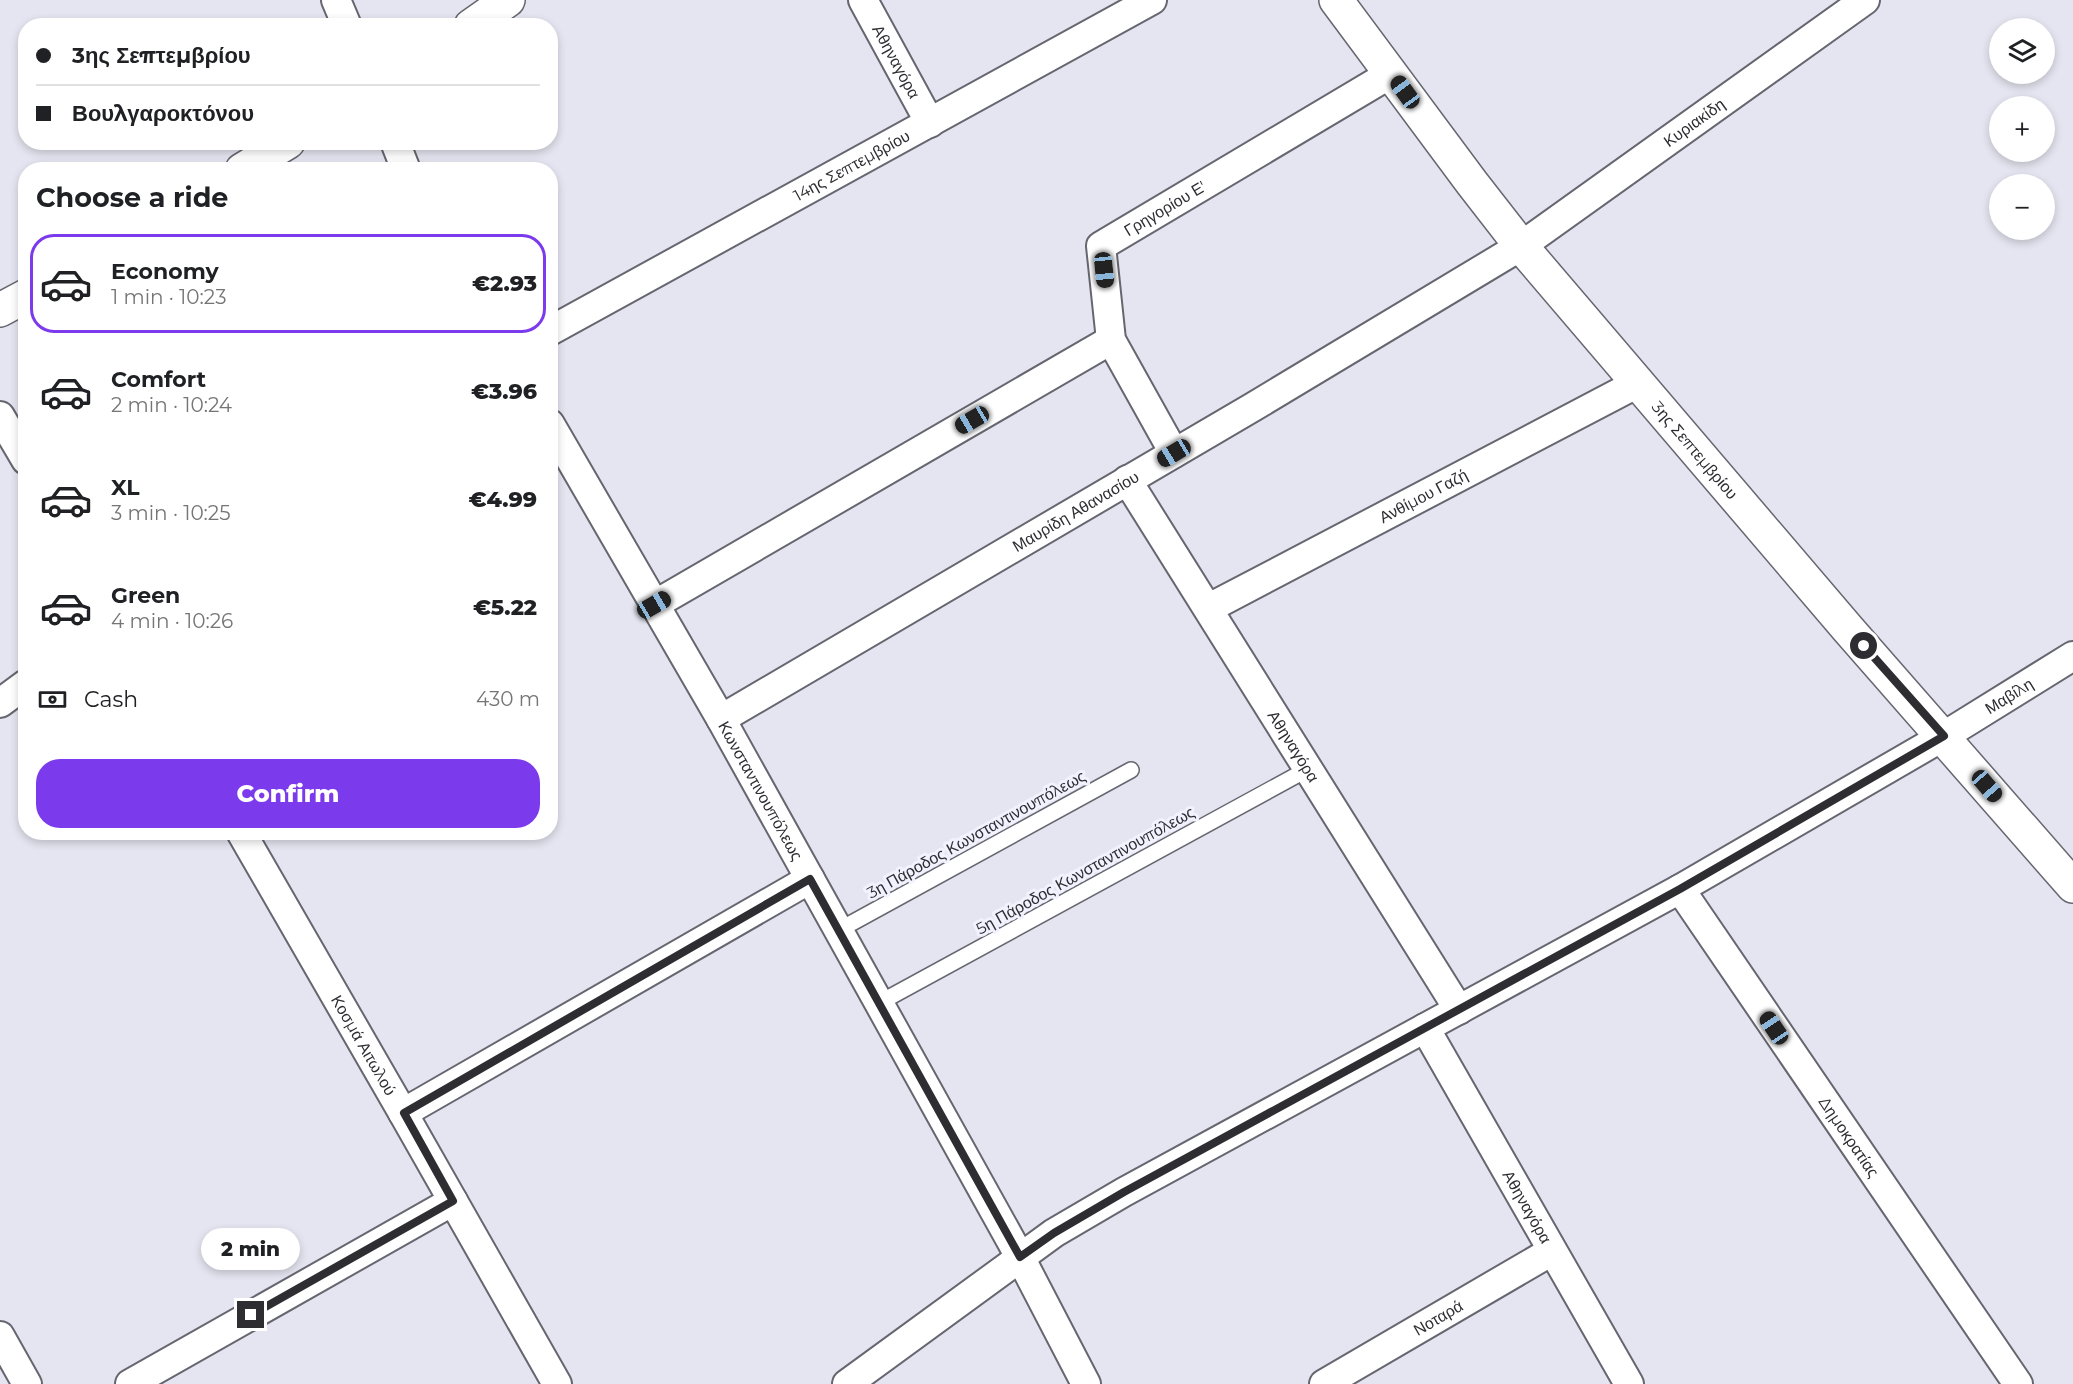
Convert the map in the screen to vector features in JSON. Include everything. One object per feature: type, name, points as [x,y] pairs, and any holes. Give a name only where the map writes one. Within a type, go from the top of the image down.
[{"type":"main road","points":[[482,18],[508,0]]},
{"type":"main road","name":"3ης Σεπτεμβρίου","points":[[1336,0],[1521,246],[1848,628],[2073,886]]},
{"type":"main road","points":[[255,162],[275,150]]},
{"type":"main road","points":[[0,310],[18,300]]},
{"type":"street","points":[[336,0],[344,18]]},
{"type":"street","name":"Αθηναγόρα","points":[[863,0],[930,123]]},
{"type":"street","name":"14ης Σεπτεμβρίου","points":[[558,327],[1152,0]]},
{"type":"street","name":"Κυριακίδη","points":[[1521,246],[1865,0]]},
{"type":"street","name":"Γρηγορίου Ε'","points":[[1174,453],[1111,340],[1101,246],[1392,74]]},
{"type":"street","name":"Μαυρίδη Αθανασίου","points":[[721,719],[1521,246]]},
{"type":"street","points":[[654,605],[1111,340]]},
{"type":"street","name":"Ανθίμου Γαζή","points":[[1209,608],[1638,382]]},
{"type":"street","points":[[0,416],[18,446]]},
{"type":"street","name":"Κωνσταντινουπόλεως","points":[[558,438],[721,719],[839,930],[1020,1257],[1086,1384]]},
{"type":"street","name":"Αθηναγόρα","points":[[1127,480],[1459,1010]]},
{"type":"street","name":"Μαβίλη","points":[[847,1384],[1054,1233],[1124,1192],[1680,889],[1944,736],[2073,656]]},
{"type":"street","points":[[0,703],[18,690]]},
{"type":"street","name":"Κοσμά Αιτωλού","points":[[246,840],[404,1113],[557,1384]]},
{"type":"street","points":[[404,1113],[810,879]]},
{"type":"street","name":"Δημοκρατίας","points":[[1680,889],[2018,1384]]},
{"type":"street","name":"Αθηναγόρα","points":[[1425,1028],[1629,1384]]},
{"type":"street","points":[[130,1384],[453,1201]]},
{"type":"street","name":"Νοταρά","points":[[1324,1384],[1552,1251]]},
{"type":"street","points":[[0,1336],[27,1384]]},
{"type":"lane","name":"5η Πάροδος Κωνσταντινουπόλεως","points":[[879,1003],[1308,769]]},
{"type":"lane","name":"3η Πάροδος Κωνσταντινουπόλεως","points":[[839,930],[1131,770]]},
{"type":"route","points":[[251,1315],[453,1201],[404,1113],[810,879],[1020,1257],[1054,1233],[1124,1192],[1680,889],[1944,736],[1864,646]]}]
